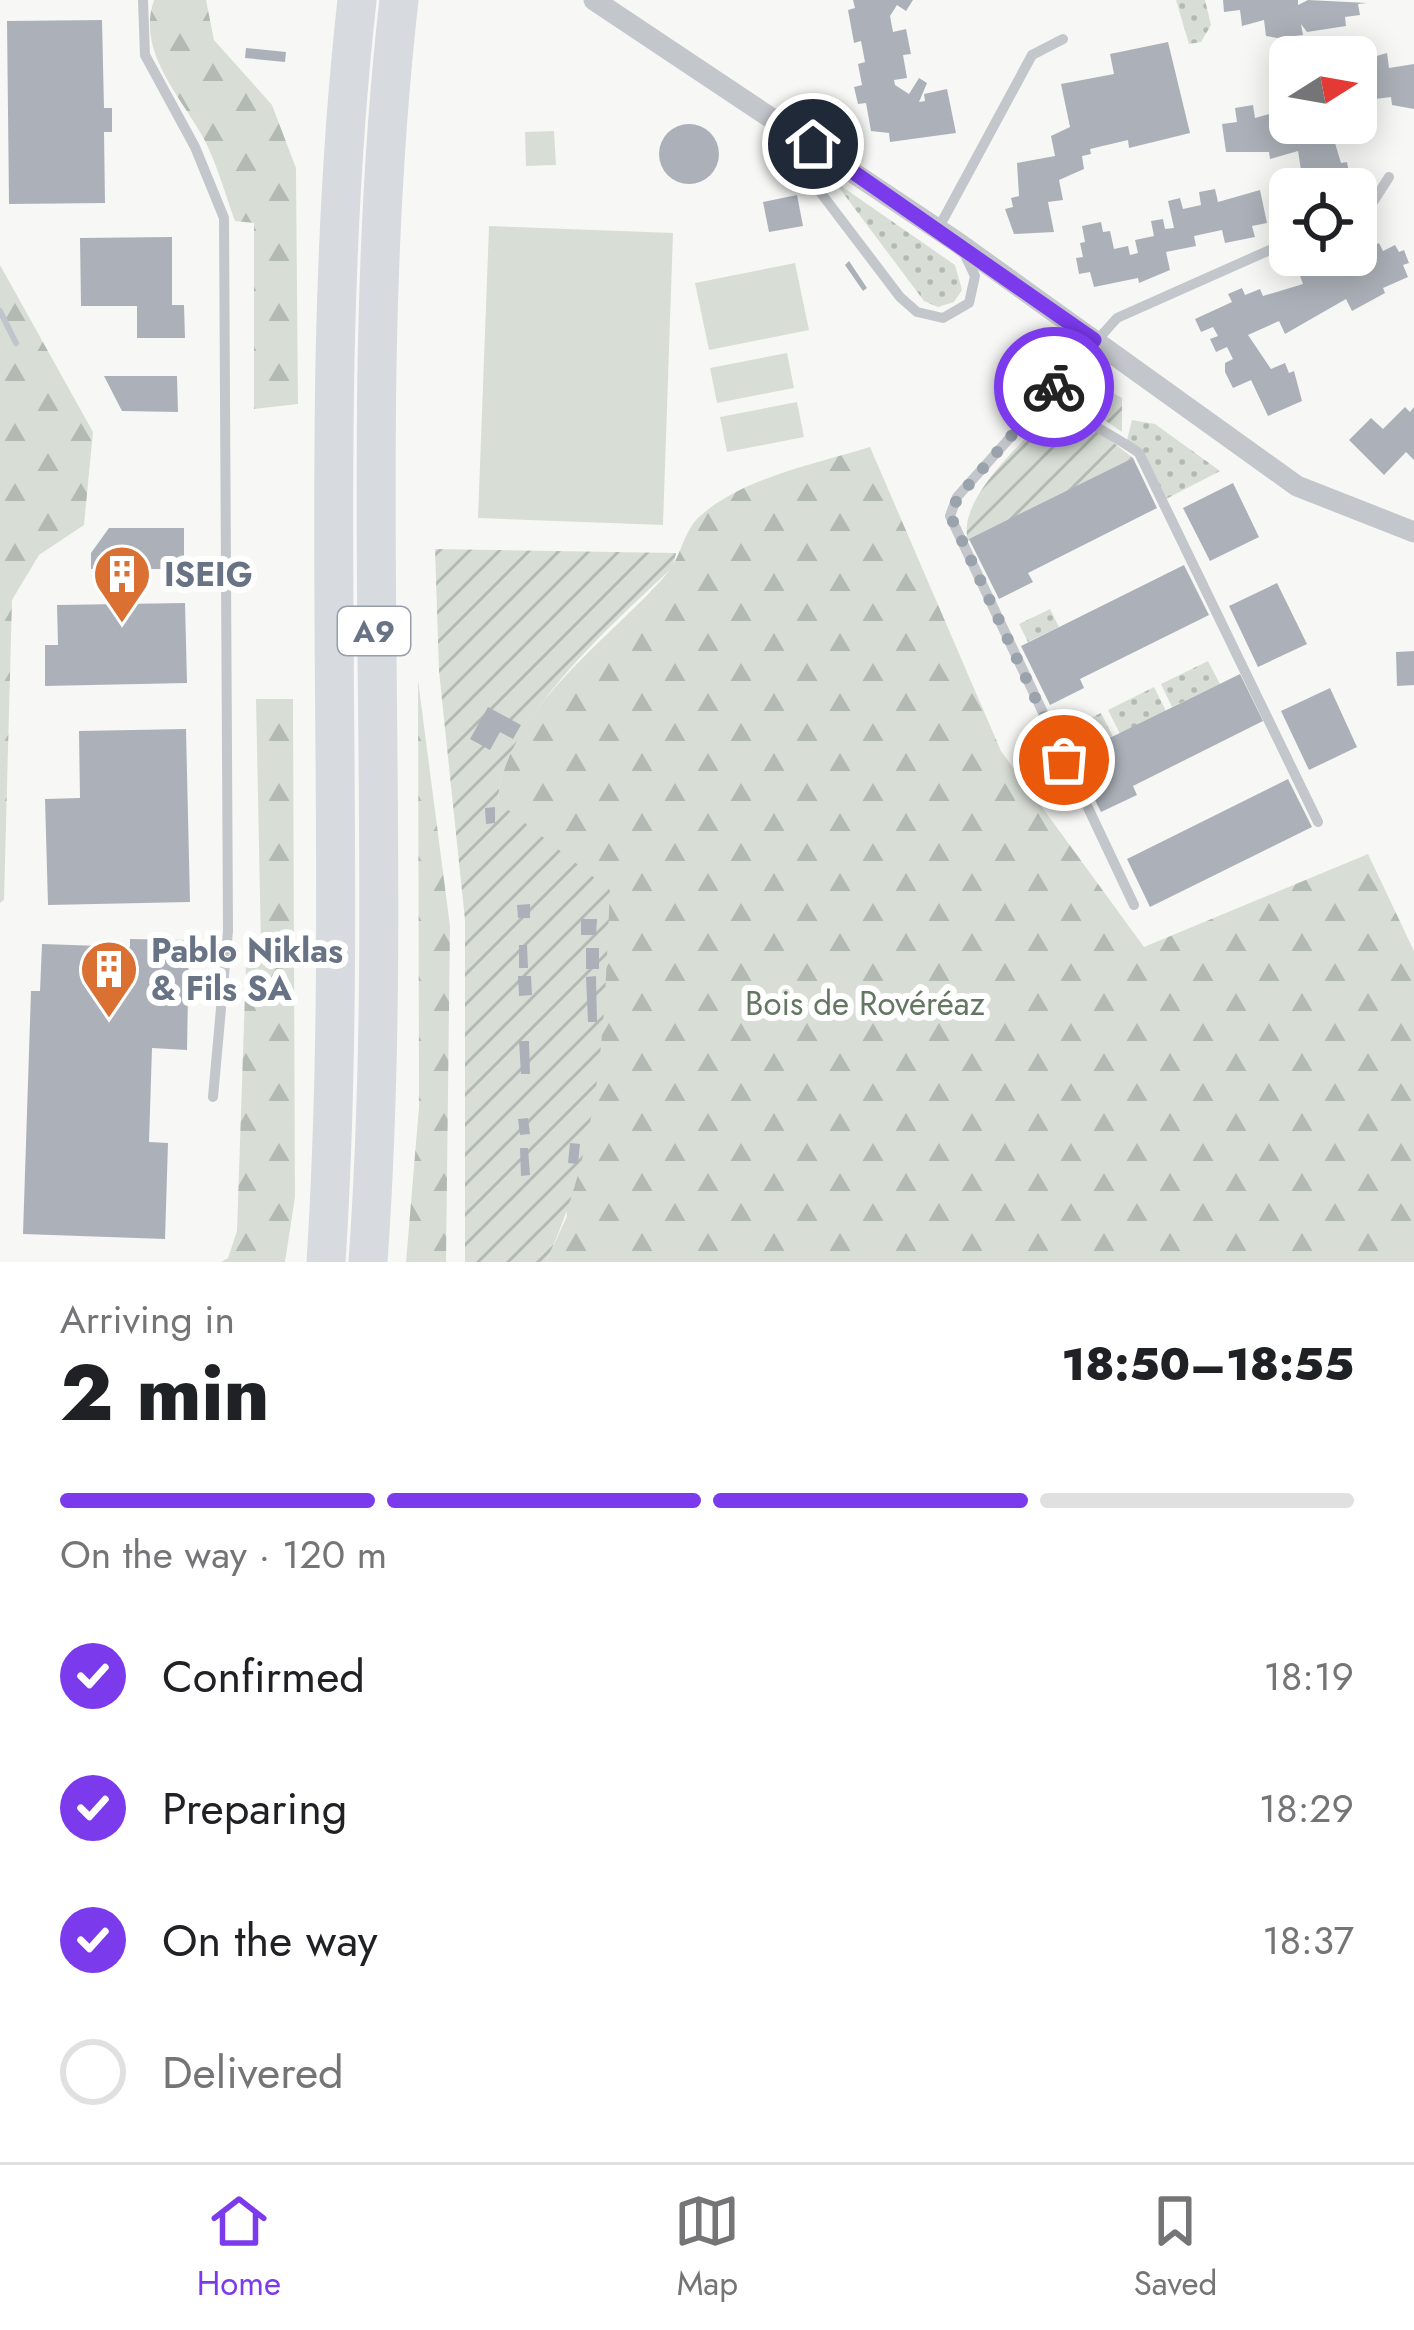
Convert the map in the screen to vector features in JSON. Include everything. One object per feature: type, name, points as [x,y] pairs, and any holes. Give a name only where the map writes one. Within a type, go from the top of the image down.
[{"type":"highway","name":"A9","points":[[326,1262],[337,961],[333,341],[357,0]]},
{"type":"highway","name":"A9","points":[[368,1262],[377,986],[374,346],[379,215],[399,0]]},
{"type":"street","points":[[594,0],[957,242],[1297,486],[1409,523]]},
{"type":"lane","points":[[143,0],[145,56],[195,148],[224,218],[228,910],[212,1097]]},
{"type":"lane","points":[[938,229],[1032,55],[1064,38]]},
{"type":"lane","points":[[754,104],[900,297],[917,312],[943,318],[969,303],[975,276],[957,242]]},
{"type":"lane","points":[[1377,196],[1389,177]]},
{"type":"lane","points":[[1134,905],[950,515],[958,497],[1117,318],[1269,250]]},
{"type":"lane","points":[[1051,391],[1071,412],[1098,423],[1139,454],[1318,822]]},
{"type":"green space","points":[[154,0],[206,0],[214,40],[272,105],[296,168],[298,404],[254,409],[254,223],[235,221],[209,149],[164,73],[151,38]]},
{"type":"green space","points":[[1176,0],[1205,0],[1211,25],[1201,42],[1189,44]]},
{"type":"green space","points":[[554,131],[556,165],[526,166],[525,132]]},
{"type":"green space","points":[[834,181],[955,265],[962,290],[954,302],[938,307],[924,301]]},
{"type":"green space","points":[[489,226],[673,233],[663,525],[478,518]]},
{"type":"green space","points":[[795,263],[809,330],[709,350],[695,283]]},
{"type":"green space","points":[[0,265],[93,432],[84,525],[39,555],[12,600],[4,900],[0,903]]},
{"type":"green space","points":[[787,353],[794,388],[717,403],[710,368]]},
{"type":"green space","points":[[1113,393],[1122,398],[1122,432],[1094,413]]},
{"type":"green space","points":[[797,402],[804,437],[727,452],[720,417]]},
{"type":"green space","points":[[1051,411],[1096,429],[1133,458],[968,541],[967,524],[982,489]]},
{"type":"green space","points":[[1132,420],[1155,424],[1220,471],[1166,499],[1127,440]]},
{"type":"green space","name":"Bois de Rovéréaz","points":[[870,447],[1001,751],[1144,947],[1368,854],[1414,951],[1414,1262],[546,1262],[567,1216],[498,802],[504,769],[540,706],[669,571],[700,516],[759,482]]},
{"type":"green space","points":[[435,549],[676,553],[673,567],[593,644],[539,707],[504,771],[498,802],[610,890],[602,1033],[590,1125],[565,1216],[546,1262],[465,1262],[465,920],[439,671]]},
{"type":"green space","points":[[1050,609],[1059,627],[1028,642],[1019,624]]},
{"type":"green space","points":[[1208,661],[1220,684],[1172,707],[1161,684]]},
{"type":"green space","points":[[418,680],[450,926],[446,1262],[406,1262],[419,1107]]},
{"type":"green space","points":[[1154,687],[1166,711],[1120,734],[1108,710]]},
{"type":"green space","points":[[256,699],[293,699],[295,1197],[285,1262],[221,1262],[228,1258],[237,1231],[246,964],[261,946]]},
{"type":"green space","points":[[1101,713],[1113,737],[1082,752],[1070,728]]},
{"type":"building","points":[[853,0],[913,0],[906,11],[897,5],[890,16],[893,32],[906,29],[911,54],[903,55],[907,78],[894,80],[895,85],[909,94],[919,78],[927,83],[919,102],[925,101],[924,94],[947,89],[956,133],[890,142],[889,133],[871,131],[866,103],[858,104],[854,87],[862,85],[858,64],[865,62],[861,41],[854,43],[848,10],[855,8]]},
{"type":"building","points":[[1223,0],[1367,3],[1358,4],[1360,15],[1345,17],[1346,26],[1307,32],[1301,24],[1303,35],[1294,36],[1266,36],[1264,20],[1242,26],[1240,10],[1224,12]]},
{"type":"building","points":[[102,20],[104,108],[112,108],[112,132],[104,132],[105,203],[9,204],[7,21]]},
{"type":"building","points":[[1168,42],[1190,133],[1129,148],[1128,140],[1090,149],[1091,154],[1082,156],[1084,169],[1059,180],[1063,200],[1048,202],[1054,232],[1014,234],[1005,209],[1013,207],[1011,198],[1019,196],[1017,163],[1055,156],[1051,136],[1070,127],[1061,84],[1114,74],[1110,54]]},
{"type":"building","points":[[246,48],[286,52],[285,62],[245,58]]},
{"type":"building","points":[[1387,53],[1389,68],[1414,64],[1414,109],[1392,105],[1391,97],[1377,99],[1377,56]]},
{"type":"building","points":[[1253,105],[1255,118],[1269,114],[1269,144],[1335,144],[1341,163],[1347,162],[1348,168],[1301,168],[1298,151],[1270,159],[1269,152],[1226,152],[1222,124],[1237,122],[1235,108]]},
{"type":"building","points":[[689,124],[710,133],[719,154],[710,175],[689,184],[668,175],[659,154],[668,133]]},
{"type":"building","points":[[1215,189],[1218,202],[1260,190],[1267,223],[1252,226],[1255,237],[1225,243],[1222,230],[1194,236],[1196,246],[1166,252],[1170,270],[1139,283],[1138,278],[1094,287],[1090,272],[1079,274],[1076,258],[1083,257],[1080,243],[1085,242],[1082,226],[1101,222],[1103,232],[1110,231],[1114,249],[1128,246],[1130,255],[1138,253],[1135,240],[1154,236],[1151,221],[1163,219],[1165,229],[1174,228],[1168,201],[1180,198],[1183,209],[1201,205],[1199,192]]},
{"type":"building","points":[[797,195],[803,226],[769,232],[763,202]]},
{"type":"building","points":[[172,237],[172,305],[184,305],[185,338],[137,338],[137,306],[81,306],[80,238]]},
{"type":"building","points":[[1377,244],[1383,251],[1395,245],[1399,252],[1404,250],[1408,277],[1352,311],[1346,299],[1285,334],[1279,321],[1248,335],[1271,369],[1285,363],[1289,373],[1294,371],[1302,401],[1268,416],[1251,380],[1233,388],[1225,372],[1225,363],[1233,359],[1227,347],[1216,352],[1210,339],[1218,336],[1213,327],[1201,332],[1195,319],[1232,302],[1228,294],[1242,288],[1245,295],[1260,289],[1263,296],[1303,284],[1300,276],[1377,276]]},
{"type":"building","points":[[849,261],[867,288],[863,291],[845,265]]},
{"type":"building","points":[[1083,368],[1113,393],[1099,409],[1069,384]]},
{"type":"building","points":[[104,376],[177,376],[178,412],[122,411]]},
{"type":"building","points":[[1405,407],[1410,412],[1414,407],[1414,460],[1406,452],[1384,475],[1349,440],[1371,418],[1383,429]]},
{"type":"building","points":[[1133,458],[1157,508],[1028,573],[1033,582],[999,599],[969,539]]},
{"type":"building","points":[[1233,483],[1259,537],[1210,561],[1183,508]]},
{"type":"building","points":[[109,528],[184,528],[184,569],[91,569],[91,553]]},
{"type":"building","points":[[1184,565],[1209,615],[1080,679],[1084,688],[1050,705],[1021,646]]},
{"type":"building","points":[[1277,583],[1307,644],[1258,667],[1229,606]]},
{"type":"building","name":"ISEIG","points":[[185,603],[187,683],[45,686],[45,645],[58,645],[57,605]]},
{"type":"building","points":[[1414,651],[1414,685],[1397,686],[1396,652]]},
{"type":"building","points":[[1240,674],[1263,721],[1133,786],[1137,795],[1101,812],[1093,796],[1100,792],[1075,755]]},
{"type":"building","points":[[1330,688],[1357,747],[1309,770],[1281,711]]},
{"type":"building","points":[[488,707],[521,725],[513,739],[500,732],[490,750],[470,739]]},
{"type":"building","points":[[186,729],[190,902],[48,905],[45,799],[80,798],[79,731]]},
{"type":"building","points":[[1288,779],[1312,827],[1150,907],[1127,859]]},
{"type":"building","points":[[495,807],[495,823],[486,824],[485,808]]},
{"type":"building","points":[[530,904],[530,918],[518,918],[517,905]]},
{"type":"building","points":[[581,919],[597,919],[596,935],[581,935]]},
{"type":"building","points":[[130,939],[189,940],[187,1050],[152,1048],[149,1142],[168,1143],[165,1239],[23,1234],[31,991],[40,991],[42,944],[130,947]]},
{"type":"building","points":[[519,945],[527,945],[528,968],[519,968]]},
{"type":"building","points":[[586,948],[599,948],[599,969],[586,969]]},
{"type":"building","points":[[518,976],[531,976],[532,995],[519,996]]},
{"type":"building","points":[[596,976],[597,1022],[588,1022],[586,977]]},
{"type":"building","points":[[519,1041],[529,1041],[530,1074],[521,1074]]},
{"type":"building","points":[[528,1118],[530,1134],[520,1135],[518,1119]]},
{"type":"building","points":[[570,1143],[580,1144],[578,1164],[568,1163]]},
{"type":"building","points":[[520,1148],[528,1148],[530,1175],[521,1176]]},
{"type":"waterway","points":[[0,311],[16,343]]},
{"type":"way so far","points":[[1054,387],[958,497],[950,515],[955,535],[1064,760]]},
{"type":"place","name":"ISEIG","points":[[122,625]]},
{"type":"place","name":"Pablo Niklas & Fils SA","points":[[109,1020]]},
{"type":"route","points":[[813,144],[1094,340],[1054,387]]}]
